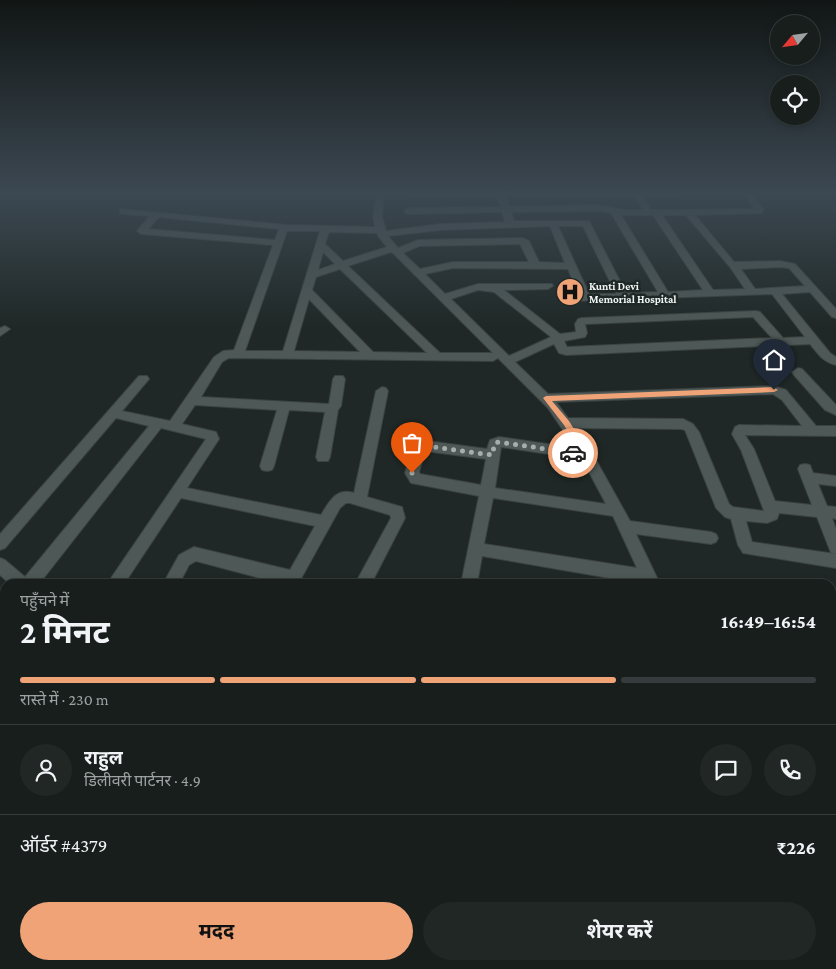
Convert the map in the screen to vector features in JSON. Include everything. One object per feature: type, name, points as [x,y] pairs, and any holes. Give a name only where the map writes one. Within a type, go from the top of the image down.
[{"type":"street","points":[[223,238],[278,243]]},
{"type":"street","points":[[238,354],[280,238]]},
{"type":"street","points":[[288,354],[322,238]]},
{"type":"street","points":[[385,238],[395,250],[509,360],[546,398],[566,423],[618,511],[650,579]]},
{"type":"street","points":[[559,238],[571,266],[580,298],[775,292],[812,289]]},
{"type":"street","points":[[594,238],[622,296]]},
{"type":"street","points":[[630,238],[665,295]]},
{"type":"street","points":[[670,238],[710,293]]},
{"type":"street","points":[[710,238],[734,266],[752,292]]},
{"type":"street","points":[[311,275],[418,243],[522,241],[526,244],[535,264]]},
{"type":"street","points":[[320,244],[437,356]]},
{"type":"street","points":[[418,272],[452,265],[535,264],[571,266]]},
{"type":"street","points":[[734,266],[788,264],[796,270],[836,315]]},
{"type":"street","points":[[444,298],[473,287],[548,286]]},
{"type":"street","points":[[492,287],[558,338],[561,348],[566,351],[814,340]]},
{"type":"street","points":[[307,290],[369,355]]},
{"type":"street","points":[[775,292],[831,360],[836,361]]},
{"type":"street","points":[[509,360],[558,338],[581,335],[580,324],[582,322],[752,314],[758,315],[781,342]]},
{"type":"street","points":[[173,427],[221,356],[227,354],[493,357]]},
{"type":"street","points":[[798,372],[829,408],[836,412]]},
{"type":"street","points":[[0,544],[143,378]]},
{"type":"street","points":[[323,457],[339,379]]},
{"type":"street","points":[[360,499],[382,390]]},
{"type":"street","points":[[546,398],[774,390],[786,397],[812,431]]},
{"type":"street","points":[[192,401],[332,408]]},
{"type":"street","points":[[267,466],[284,405]]},
{"type":"street","points":[[113,413],[211,435],[213,439],[118,579]]},
{"type":"street","points":[[33,579],[158,423]]},
{"type":"street","points":[[566,423],[683,424],[693,432],[720,505],[730,512],[767,517],[772,515],[770,506],[747,449],[738,434],[739,430],[836,431]]},
{"type":"street","points":[[470,579],[495,443],[499,442],[586,455]]},
{"type":"street","points":[[492,455],[420,445],[412,473],[416,479],[487,492],[618,511]]},
{"type":"street","points":[[836,481],[807,473],[829,512],[836,547]]},
{"type":"street","points":[[179,492],[325,522]]},
{"type":"street","points":[[292,579],[335,504],[343,497],[360,499],[397,511],[398,518],[366,579]]},
{"type":"street","points":[[770,506],[829,512]]},
{"type":"street","points":[[737,513],[745,545],[748,548],[836,561]]},
{"type":"street","points":[[625,526],[712,538]]},
{"type":"street","points":[[477,549],[644,579]]},
{"type":"street","points":[[174,579],[184,560],[194,554],[284,579]]},
{"type":"street","points":[[0,565],[15,579]]},
{"type":"way so far","points":[[412,473],[420,445],[492,455],[493,446],[499,442],[573,453]]},
{"type":"place","name":"Kunti Devi Memorial Hospital","points":[[570,292]]},
{"type":"route","points":[[573,453],[586,455],[566,423],[546,398],[774,390]]}]
